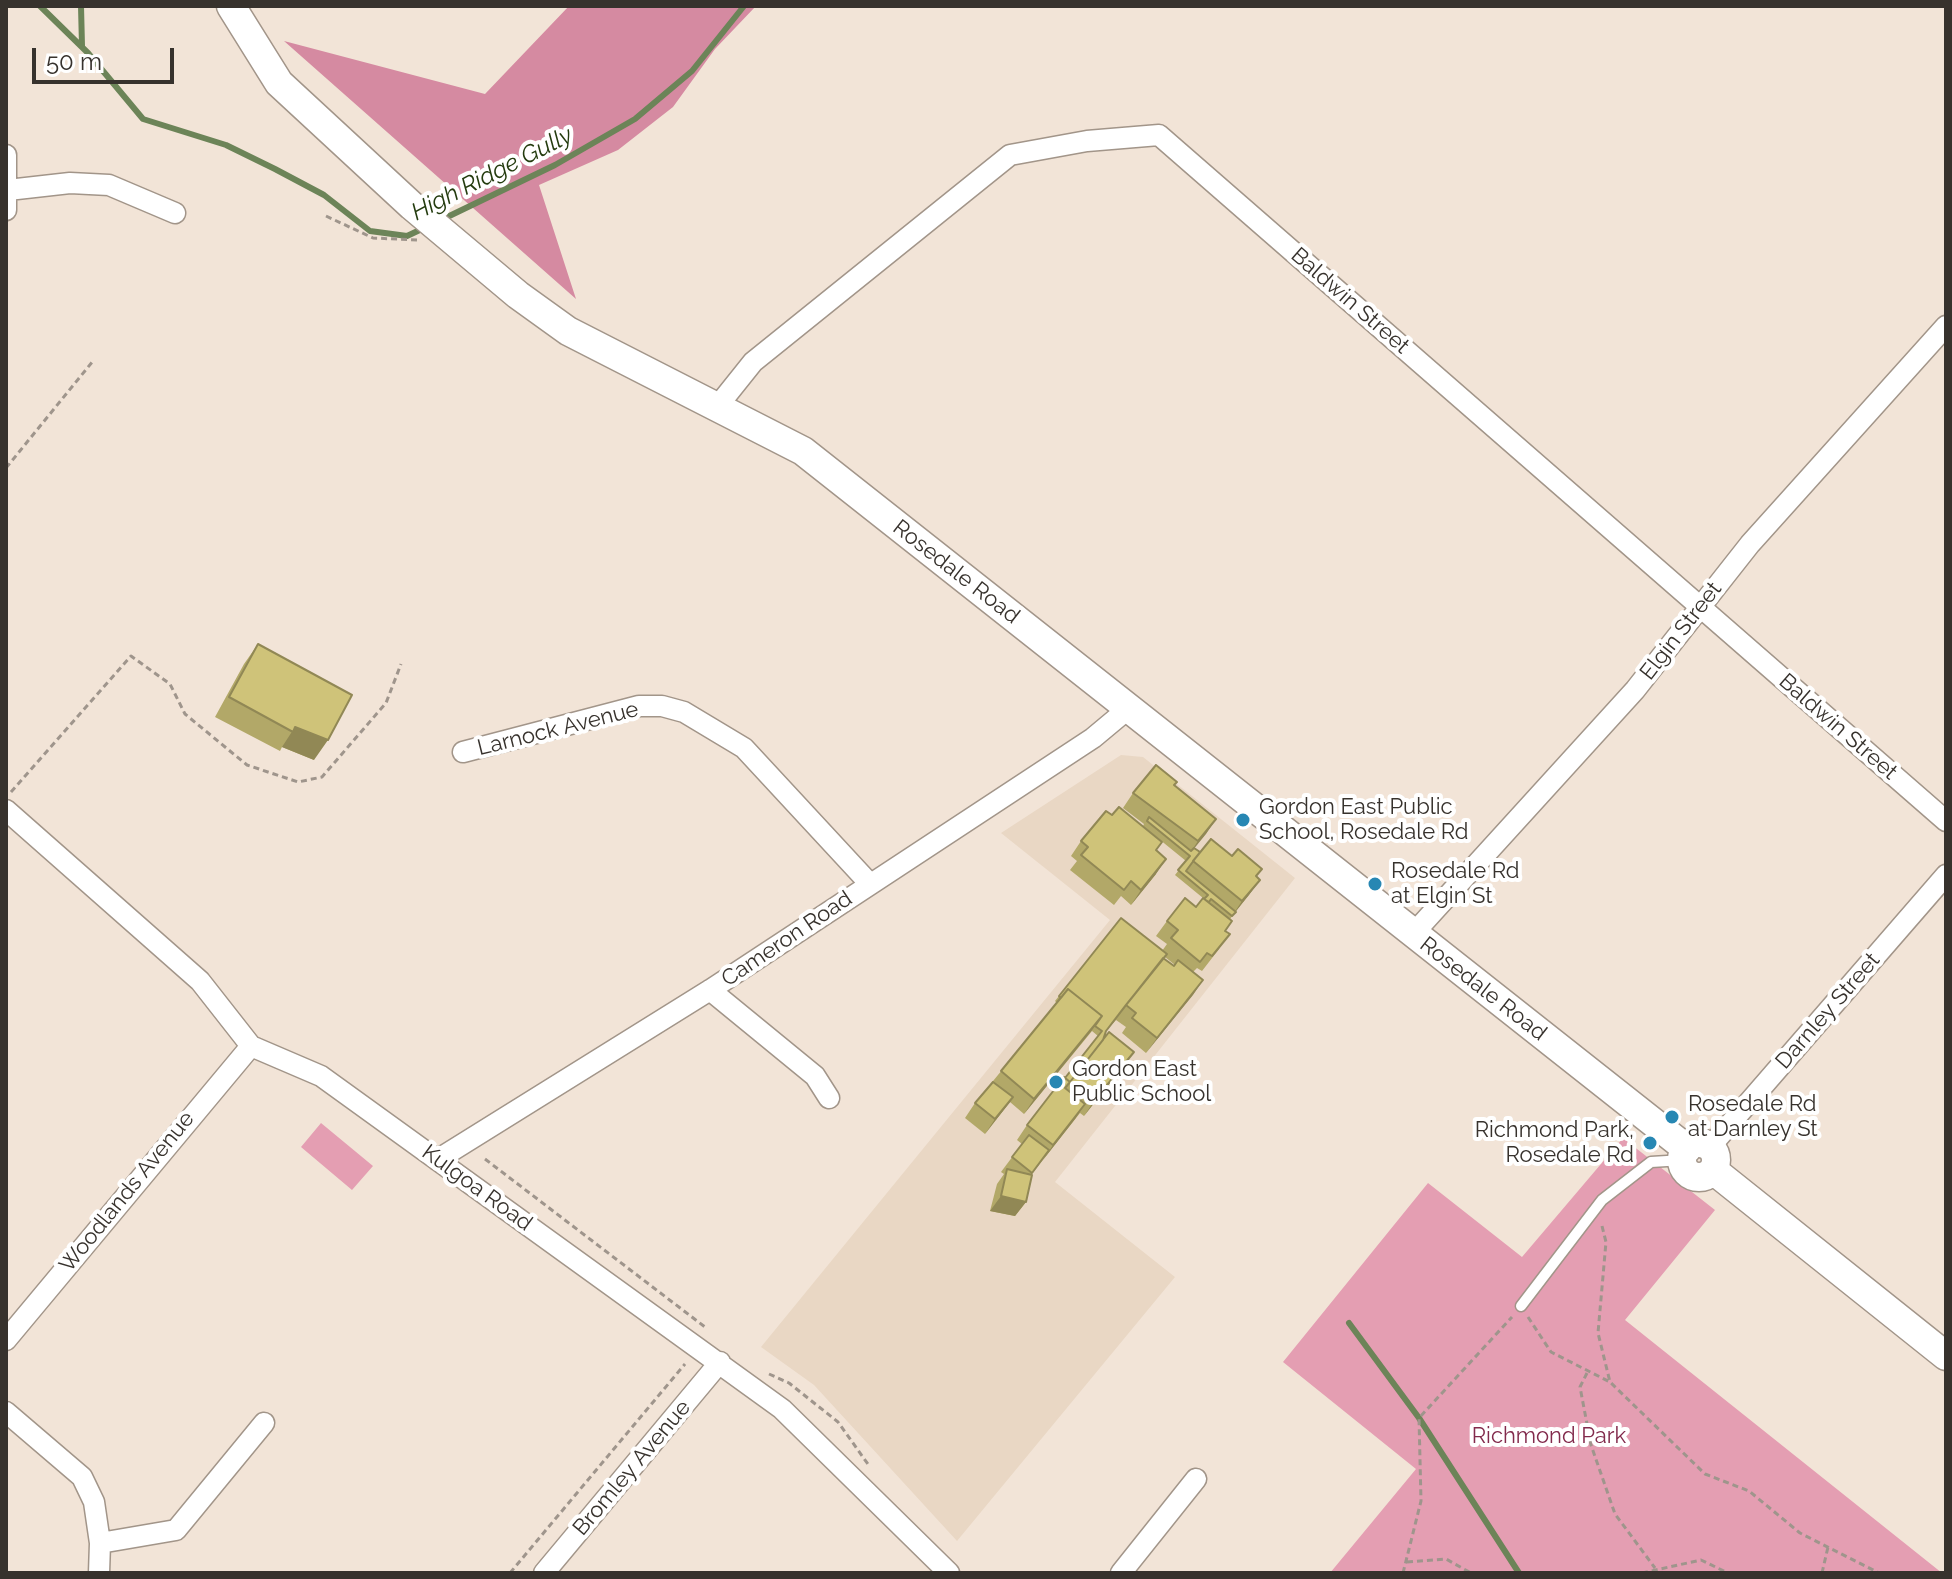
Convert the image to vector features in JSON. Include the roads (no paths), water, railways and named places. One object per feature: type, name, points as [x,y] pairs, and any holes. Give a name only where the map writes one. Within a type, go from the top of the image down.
[{"type":"street","name":"Rosedale Road","points":[[231,6],[279,83],[412,206],[518,295],[568,331],[803,451],[1698,1156],[1946,1356]]},
{"type":"street","name":"Baldwin Street","points":[[717,407],[753,362],[1010,155],[1087,141],[1159,135],[1946,821]]},
{"type":"street","points":[[6,155],[7,200],[70,183],[109,185],[175,213]]},
{"type":"street","name":"Elgin Street","points":[[1413,934],[1635,690],[1750,544],[1946,326]]},
{"type":"street","name":"Larnock Avenue","points":[[463,752],[639,706],[684,712],[744,748],[870,884]]},
{"type":"street","name":"Cameron Road","points":[[437,1160],[710,990],[1093,738],[1129,708]]},
{"type":"street","name":"Kulgoa Road","points":[[6,810],[200,981],[251,1046],[321,1076],[720,1362],[782,1409],[949,1573]]},
{"type":"street","name":"Darnley Street","points":[[1698,1156],[1946,875]]},
{"type":"street","points":[[710,990],[815,1076],[829,1098]]},
{"type":"street","name":"Woodlands Avenue","points":[[6,1340],[251,1046]]},
{"type":"street","name":"Bromley Avenue","points":[[544,1573],[720,1362]]},
{"type":"street","points":[[6,1412],[82,1477],[94,1502],[100,1543],[99,1573]]},
{"type":"street","points":[[100,1543],[176,1530],[264,1423]]},
{"type":"street","points":[[1121,1573],[1196,1479]]},
{"type":"lane","points":[[1521,1306],[1597,1205],[1651,1162],[1698,1156]]},
{"type":"waterway","name":"High Ridge Gully","points":[[40,6],[88,53],[143,119],[226,145],[275,169],[324,195],[370,231],[407,236],[424,228]]},
{"type":"waterway","points":[[81,6],[82,46]]},
{"type":"waterway","name":"High Ridge Gully","points":[[441,220],[555,165],[635,119],[692,71],[744,6]]},
{"type":"waterway","points":[[1349,1323],[1419,1418],[1519,1573]]},
{"type":"place","name":"Gordon East Public School, Rosedale Rd","points":[[1243,820]]},
{"type":"place","name":"Rosedale Rd at Elgin St","points":[[1375,884]]},
{"type":"place","name":"Gordon East Public School","points":[[1056,1082]]},
{"type":"place","name":"Rosedale Rd at Darnley St","points":[[1672,1117]]},
{"type":"place","name":"Richmond Park, Rosedale Rd","points":[[1650,1143]]},
{"type":"park label","name":"Richmond Park","points":[[1549,1436]]}]
